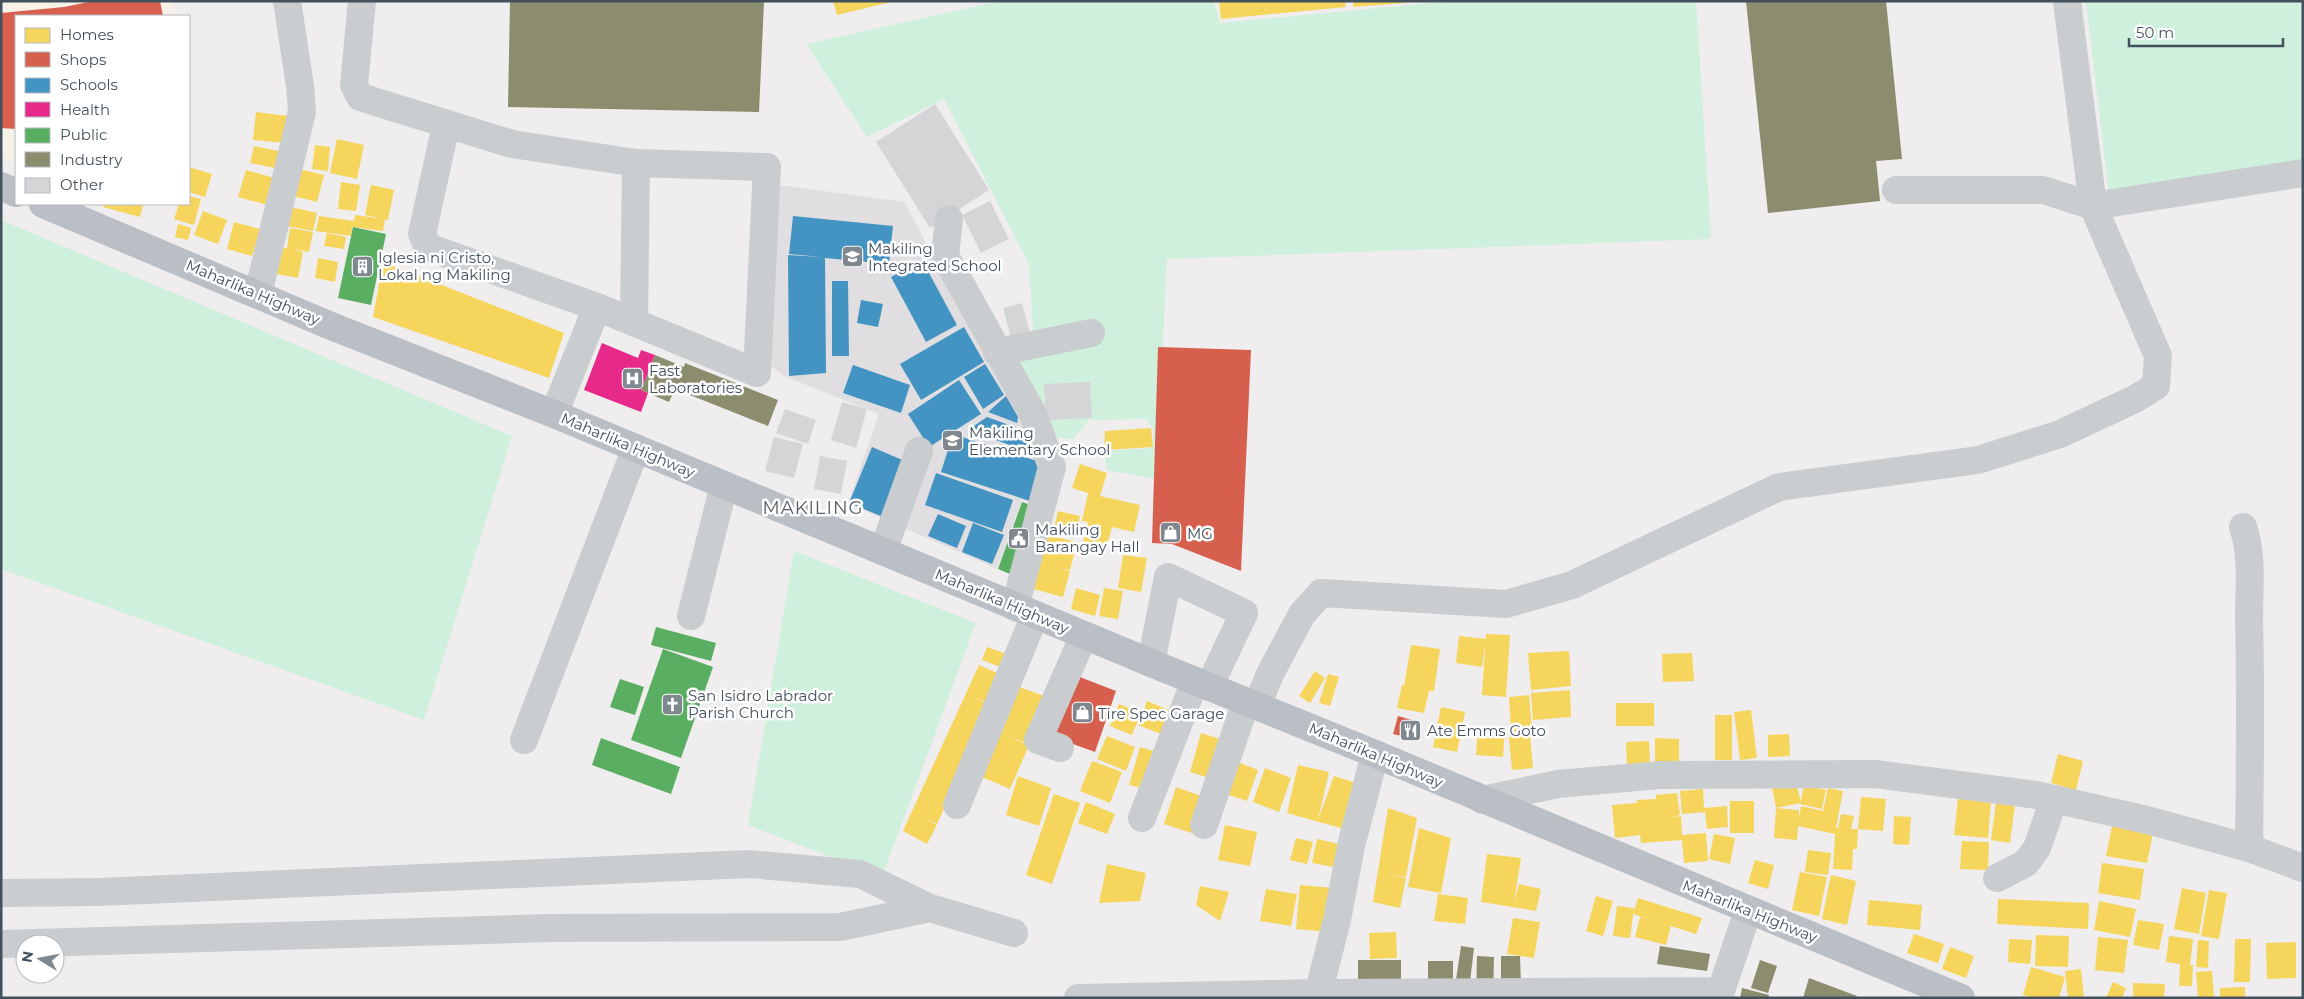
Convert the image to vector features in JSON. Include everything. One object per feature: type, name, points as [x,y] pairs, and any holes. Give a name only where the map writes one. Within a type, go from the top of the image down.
[{"type":"highway","points":[[1,186],[15,192]]},
{"type":"highway","name":"Maharlika Highway","points":[[45,205],[331,326],[554,414],[1961,998]]},
{"type":"street","points":[[258,294],[302,112],[287,1]]},
{"type":"street","points":[[362,1],[354,85],[360,97],[512,144],[636,164],[767,167],[757,373],[597,307],[433,250],[427,245],[422,234],[446,125]]},
{"type":"street","points":[[1204,825],[1251,704],[1270,674],[1302,614],[1321,594],[1506,604],[1572,585],[1779,488],[1978,460],[2060,434],[2135,399],[2156,386],[2158,356],[2092,206],[2067,1]]},
{"type":"street","points":[[634,322],[636,164]]},
{"type":"street","points":[[1896,190],[2043,190],[2092,206],[2303,173]]},
{"type":"street","points":[[949,219],[945,256],[996,352],[1033,414],[1052,467],[1025,611],[957,805]]},
{"type":"street","points":[[554,414],[597,307]]},
{"type":"street","points":[[996,352],[1091,333]]},
{"type":"street","points":[[524,740],[636,448]]},
{"type":"street","points":[[883,551],[919,451]]},
{"type":"street","points":[[691,616],[724,485]]},
{"type":"street","points":[[2243,527],[2247,539],[2251,675],[2249,848]]},
{"type":"street","points":[[1142,818],[1202,684],[1244,613],[1168,577],[1150,663]]},
{"type":"street","points":[[1060,748],[1038,740],[1084,635]]},
{"type":"street","points":[[1318,995],[1337,920],[1351,846],[1375,754]]},
{"type":"street","points":[[1482,800],[1558,784],[1660,776],[1875,774],[1944,782],[2054,799],[2147,820],[2249,848],[2303,868]]},
{"type":"street","points":[[1997,878],[2026,863],[2038,848],[2054,799]]},
{"type":"street","points":[[1,893],[98,892],[750,864],[860,874],[930,908],[1014,933]]},
{"type":"street","points":[[1,944],[551,928],[840,926],[930,908]]},
{"type":"street","points":[[1078,998],[1721,991],[1748,911]]},
{"type":"shaded area","points":[[15,1],[173,1],[176,15],[15,15],[15,163],[1,156],[1,3]]},
{"type":"shaded area","points":[[772,184],[905,202],[961,312],[1051,467],[1040,506],[1022,500],[997,569],[848,503],[879,414],[784,376],[771,366]]},
{"type":"green space","points":[[1000,1],[1214,1],[1220,23],[1452,1],[1696,1],[1711,239],[1167,259],[1160,397],[1160,480],[1107,470],[1104,451],[1153,448],[1153,429],[1147,419],[1089,420],[1073,439],[1046,437],[1010,350],[1034,345],[1029,264],[944,99],[867,137],[806,44]]},
{"type":"green space","points":[[2086,1],[2303,1],[2303,172],[2110,202]]},
{"type":"green space","points":[[1,220],[512,436],[424,720],[1,569]]},
{"type":"green space","points":[[794,551],[976,623],[882,877],[748,825]]},
{"type":"building: Homes","points":[[833,1],[891,1],[891,2],[837,15]]},
{"type":"building: Homes","points":[[1219,1],[1345,1],[1346,7],[1221,19]]},
{"type":"building: Homes","points":[[1353,1],[1405,1],[1405,3],[1353,7]]},
{"type":"building: Homes","points":[[256,112],[288,116],[285,143],[253,140]]},
{"type":"building: Homes","points":[[337,139],[364,145],[357,179],[330,173]]},
{"type":"building: Homes","points":[[315,145],[330,147],[328,171],[312,169]]},
{"type":"building: Homes","points":[[254,146],[283,152],[280,169],[250,163]]},
{"type":"building: Homes","points":[[190,167],[212,174],[205,197],[190,192]]},
{"type":"building: Homes","points":[[299,169],[324,175],[317,202],[293,196]]},
{"type":"building: Homes","points":[[246,170],[278,179],[271,206],[238,197]]},
{"type":"building: Homes","points":[[341,182],[360,185],[356,211],[338,209]]},
{"type":"building: Homes","points":[[371,185],[394,190],[388,220],[365,215]]},
{"type":"building: Homes","points":[[190,196],[201,199],[194,225],[174,219],[179,205],[190,205]]},
{"type":"building: Homes","points":[[104,205],[143,205],[140,217],[103,207]]},
{"type":"building: Homes","points":[[291,207],[317,213],[313,231],[287,226]]},
{"type":"building: Homes","points":[[203,211],[227,220],[218,244],[194,235]]},
{"type":"building: Homes","points":[[355,215],[385,219],[383,231],[352,227],[351,236],[316,231],[319,216],[354,221]]},
{"type":"building: Homes","points":[[234,222],[260,229],[252,256],[227,249]]},
{"type":"building: Homes","points":[[178,224],[191,228],[188,240],[175,237]]},
{"type":"building: Homes","points":[[290,228],[313,232],[309,252],[293,249],[303,252],[298,278],[277,274],[282,248],[287,248]]},
{"type":"building: Homes","points":[[327,233],[346,237],[344,249],[324,246]]},
{"type":"building: Homes","points":[[318,258],[338,262],[335,282],[315,278]]},
{"type":"building: Homes","points":[[383,262],[564,333],[549,378],[373,317]]},
{"type":"building: Homes","points":[[1151,428],[1153,447],[1104,450],[1105,431]]},
{"type":"building: Homes","points":[[1080,464],[1107,473],[1100,496],[1140,505],[1134,532],[1112,527],[1106,549],[1083,543],[1088,522],[1082,521],[1088,493],[1072,488]]},
{"type":"building: Homes","points":[[1058,511],[1080,516],[1075,538],[1053,533]]},
{"type":"building: Homes","points":[[1042,534],[1077,542],[1070,570],[1057,567],[1070,571],[1063,597],[1026,587],[1033,561],[1046,564],[1036,561]]},
{"type":"building: Homes","points":[[1123,555],[1147,558],[1141,592],[1118,588]]},
{"type":"building: Homes","points":[[1076,588],[1100,595],[1095,616],[1071,609]]},
{"type":"building: Homes","points":[[1104,588],[1123,591],[1118,619],[1099,616]]},
{"type":"building: Homes","points":[[1486,634],[1510,635],[1506,697],[1482,695]]},
{"type":"building: Homes","points":[[1459,636],[1486,639],[1482,667],[1456,663]]},
{"type":"building: Homes","points":[[1411,645],[1440,649],[1434,691],[1429,691],[1424,713],[1397,708],[1402,685],[1404,686]]},
{"type":"building: Homes","points":[[987,647],[1012,656],[1008,670],[982,660]]},
{"type":"building: Homes","points":[[1569,651],[1571,686],[1531,690],[1528,653]]},
{"type":"building: Homes","points":[[1692,653],[1694,681],[1663,682],[1662,654]]},
{"type":"building: Homes","points":[[979,665],[1004,676],[992,705],[975,698],[991,706],[937,824],[925,819],[937,825],[927,844],[903,831]]},
{"type":"building: Homes","points":[[1315,671],[1325,678],[1310,703],[1299,696]]},
{"type":"building: Homes","points":[[1328,674],[1339,677],[1330,706],[1319,703]]},
{"type":"building: Homes","points":[[1011,684],[1047,697],[1029,744],[1004,735],[1029,745],[1010,789],[975,774]]},
{"type":"building: Homes","points":[[1570,690],[1571,717],[1533,720],[1531,693]]},
{"type":"building: Homes","points":[[1529,695],[1532,730],[1511,732],[1509,697]]},
{"type":"building: Homes","points":[[1147,701],[1176,713],[1166,736],[1138,725]]},
{"type":"building: Homes","points":[[1616,703],[1654,703],[1654,726],[1616,726]]},
{"type":"building: Homes","points":[[1119,704],[1141,713],[1132,735],[1110,726]]},
{"type":"building: Homes","points":[[1441,707],[1465,712],[1457,752],[1433,747]]},
{"type":"building: Homes","points":[[1751,710],[1757,758],[1740,760],[1734,712]]},
{"type":"building: Homes","points":[[1715,715],[1732,715],[1732,760],[1715,760]]},
{"type":"building: Homes","points":[[1478,727],[1505,729],[1503,757],[1476,755]]},
{"type":"building: Homes","points":[[1201,733],[1220,739],[1209,778],[1190,772]]},
{"type":"building: Homes","points":[[1789,734],[1790,756],[1768,757],[1768,735]]},
{"type":"building: Homes","points":[[1530,735],[1533,768],[1512,770],[1509,737]]},
{"type":"building: Homes","points":[[1107,736],[1135,747],[1126,771],[1097,759]]},
{"type":"building: Homes","points":[[1655,738],[1679,739],[1679,763],[1655,763]]},
{"type":"building: Homes","points":[[1649,741],[1650,763],[1627,764],[1626,742]]},
{"type":"building: Homes","points":[[1140,747],[1160,753],[1149,790],[1129,785]]},
{"type":"building: Homes","points":[[2058,754],[2083,761],[2076,790],[2051,783]]},
{"type":"building: Homes","points":[[1092,761],[1122,772],[1110,803],[1080,791]]},
{"type":"building: Homes","points":[[1238,762],[1258,770],[1247,801],[1226,794]]},
{"type":"building: Homes","points":[[1298,765],[1329,772],[1318,820],[1334,776],[1359,784],[1344,829],[1287,813]]},
{"type":"building: Homes","points":[[1265,768],[1291,778],[1279,812],[1253,802]]},
{"type":"building: Homes","points":[[1018,776],[1051,788],[1039,826],[1006,815]]},
{"type":"building: Homes","points":[[1796,782],[1801,803],[1776,808],[1772,787]]},
{"type":"building: Homes","points":[[1804,785],[1826,790],[1822,809],[1800,804]]},
{"type":"building: Homes","points":[[1176,787],[1204,797],[1192,833],[1164,824]]},
{"type":"building: Homes","points":[[1828,788],[1843,791],[1836,828],[1838,828],[1841,814],[1854,816],[1851,829],[1858,829],[1857,849],[1853,849],[1852,870],[1833,869],[1835,834],[1798,826],[1797,840],[1774,838],[1776,808],[1799,810],[1799,820],[1801,806],[1823,811]]},
{"type":"building: Homes","points":[[1703,789],[1704,808],[1727,806],[1728,827],[1707,829],[1705,812],[1682,814],[1680,791]]},
{"type":"building: Homes","points":[[1677,793],[1680,815],[1671,817],[1681,816],[1682,835],[1706,833],[1708,861],[1684,863],[1682,840],[1641,843],[1640,835],[1615,838],[1612,805],[1637,803],[1637,800],[1656,799],[1656,795]]},
{"type":"building: Homes","points":[[1054,794],[1080,803],[1052,884],[1026,875]]},
{"type":"building: Homes","points":[[1861,797],[1886,799],[1883,831],[1858,829]]},
{"type":"building: Homes","points":[[1958,799],[1991,801],[1988,838],[1954,835]]},
{"type":"building: Homes","points":[[1730,801],[1754,801],[1754,833],[1730,833]]},
{"type":"building: Homes","points":[[1086,802],[1115,814],[1107,834],[1078,823]]},
{"type":"building: Homes","points":[[1996,802],[2015,804],[2010,843],[1991,840]]},
{"type":"building: Homes","points":[[1388,808],[1417,818],[1406,877],[1389,874],[1406,878],[1400,908],[1373,902]]},
{"type":"building: Homes","points":[[1894,816],[1911,817],[1909,845],[1893,844]]},
{"type":"building: Homes","points":[[1225,825],[1257,832],[1250,866],[1218,860]]},
{"type":"building: Homes","points":[[2112,826],[2153,833],[2147,863],[2106,856]]},
{"type":"building: Homes","points":[[1419,828],[1451,838],[1441,893],[1408,887]]},
{"type":"building: Homes","points":[[1714,834],[1735,838],[1730,864],[1709,859]]},
{"type":"building: Homes","points":[[1296,838],[1313,842],[1307,864],[1290,860]]},
{"type":"building: Homes","points":[[1317,839],[1344,845],[1339,868],[1312,863]]},
{"type":"building: Homes","points":[[1962,841],[1989,842],[1988,870],[1960,869]]},
{"type":"building: Homes","points":[[1808,850],[1831,853],[1828,875],[1805,872]]},
{"type":"building: Homes","points":[[1487,854],[1521,858],[1514,902],[1519,884],[1541,889],[1536,911],[1481,902]]},
{"type":"building: Homes","points":[[1755,860],[1774,865],[1768,889],[1748,883]]},
{"type":"building: Homes","points":[[2102,863],[2144,869],[2140,900],[2098,893]]},
{"type":"building: Homes","points":[[1107,864],[1146,873],[1140,901],[1099,903]]},
{"type":"building: Homes","points":[[1800,872],[1827,877],[1819,916],[1792,910]]},
{"type":"building: Homes","points":[[1831,875],[1856,881],[1847,925],[1822,919]]},
{"type":"building: Homes","points":[[1300,885],[1333,888],[1329,932],[1296,929]]},
{"type":"building: Homes","points":[[1200,886],[1229,892],[1220,921],[1196,905]]},
{"type":"building: Homes","points":[[2182,888],[2206,893],[2199,934],[2174,929]]},
{"type":"building: Homes","points":[[1266,889],[1297,894],[1291,926],[1260,921]]},
{"type":"building: Homes","points":[[2209,890],[2227,893],[2219,939],[2201,936]]},
{"type":"building: Homes","points":[[1438,894],[1468,898],[1465,924],[1434,921]]},
{"type":"building: Homes","points":[[1596,896],[1613,901],[1603,936],[1586,931]]},
{"type":"building: Homes","points":[[1638,898],[1702,918],[1696,934],[1671,926],[1666,945],[1635,937],[1640,917],[1648,919],[1633,914]]},
{"type":"building: Homes","points":[[1998,899],[2089,903],[2088,929],[1997,924]]},
{"type":"building: Homes","points":[[1869,900],[1922,905],[1920,930],[1867,925]]},
{"type":"building: Homes","points":[[2099,901],[2136,909],[2130,937],[2094,930]]},
{"type":"building: Homes","points":[[1617,906],[1634,908],[1630,938],[1613,936]]},
{"type":"building: Homes","points":[[1513,918],[1540,922],[1534,958],[1507,954]]},
{"type":"building: Homes","points":[[2138,920],[2164,924],[2159,950],[2133,945]]},
{"type":"building: Homes","points":[[1396,932],[1397,958],[1370,959],[1369,933]]},
{"type":"building: Homes","points":[[1914,934],[1944,944],[1938,963],[1907,953]]},
{"type":"building: Homes","points":[[2036,935],[2069,936],[2068,967],[2035,966]]},
{"type":"building: Homes","points":[[2169,936],[2193,939],[2190,965],[2193,965],[2192,986],[2179,986],[2180,964],[2166,962]]},
{"type":"building: Homes","points":[[2098,937],[2128,940],[2124,973],[2095,970]]},
{"type":"building: Homes","points":[[2009,939],[2032,940],[2030,964],[2008,962]]},
{"type":"building: Homes","points":[[2235,939],[2251,939],[2250,982],[2234,982]]},
{"type":"building: Homes","points":[[2198,940],[2209,941],[2208,968],[2196,967]]},
{"type":"building: Homes","points":[[2296,942],[2296,978],[2267,979],[2266,943]]},
{"type":"building: Homes","points":[[1950,947],[1974,956],[1966,978],[1942,969]]},
{"type":"building: Homes","points":[[2031,967],[2065,977],[2059,998],[2033,998],[2023,995]]},
{"type":"building: Homes","points":[[2081,969],[2084,998],[2068,998],[2065,971]]},
{"type":"building: Homes","points":[[2212,971],[2214,998],[2198,998],[2196,972]]},
{"type":"building: Homes","points":[[2113,982],[2126,988],[2122,998],[2106,998]]},
{"type":"building: Homes","points":[[2133,983],[2165,984],[2164,998],[2133,998]]},
{"type":"building: Homes","points":[[2245,987],[2245,998],[2220,998],[2220,988]]},
{"type":"building: Shops","points":[[94,1],[160,1],[163,15],[15,15],[15,129],[1,128],[1,13],[64,7]]},
{"type":"building: Shops","points":[[1158,347],[1251,350],[1241,571],[1172,544],[1152,543]]},
{"type":"building: Shops","name":"Tire Spec Garage","points":[[1072,674],[1116,691],[1095,752],[1045,734]]},
{"type":"building: Shops","points":[[1398,716],[1419,722],[1415,739],[1393,734]]},
{"type":"building: Schools","points":[[793,216],[893,226],[889,264],[825,258],[826,373],[789,376],[788,255],[822,257],[789,254]]},
{"type":"building: Schools","points":[[922,260],[957,325],[926,342],[891,277]]},
{"type":"building: Schools","points":[[832,281],[848,281],[849,356],[832,356]]},
{"type":"building: Schools","points":[[861,300],[883,304],[878,327],[857,323]]},
{"type":"building: Schools","points":[[964,327],[984,362],[921,400],[900,364]]},
{"type":"building: Schools","points":[[985,364],[1004,395],[983,409],[964,377]]},
{"type":"building: Schools","points":[[853,365],[910,385],[901,413],[843,393]]},
{"type":"building: Schools","points":[[959,380],[981,414],[929,447],[908,414]]},
{"type":"building: Schools","points":[[1006,396],[1018,417],[1017,423],[988,412]]},
{"type":"building: Schools","points":[[987,417],[1023,430],[1029,452],[968,430]]},
{"type":"building: Schools","points":[[953,434],[1046,464],[1033,502],[941,472]]},
{"type":"building: Schools","points":[[872,447],[907,462],[883,517],[849,503]]},
{"type":"building: Schools","points":[[936,473],[1013,500],[1002,532],[925,505]]},
{"type":"building: Schools","points":[[938,514],[966,526],[957,548],[928,536]]},
{"type":"building: Schools","points":[[973,523],[1004,535],[992,564],[962,552]]},
{"type":"building: Health","points":[[602,343],[638,358],[641,350],[655,355],[641,390],[648,393],[641,412],[584,390]]},
{"type":"building: Public","name":"Iglesia ni Cristo, Lokal ng Makiling","points":[[353,227],[386,234],[371,305],[338,298]]},
{"type":"building: Public","name":"Makiling Barangay Hall","points":[[1022,502],[1040,508],[1015,576],[998,569]]},
{"type":"building: Public","points":[[656,627],[716,643],[711,661],[651,645]]},
{"type":"building: Public","name":"San Isidro Labrador Parish Church","points":[[663,649],[713,667],[681,758],[631,740]]},
{"type":"building: Public","points":[[620,679],[644,687],[635,715],[610,707]]},
{"type":"building: Public","points":[[601,738],[680,767],[671,794],[592,765]]},
{"type":"building: Industry","points":[[510,1],[764,1],[759,112],[508,107]]},
{"type":"building: Industry","points":[[1746,1],[1886,1],[1902,159],[1876,161],[1880,201],[1768,213]]},
{"type":"building: Industry","points":[[655,355],[684,367],[685,363],[778,400],[768,426],[675,389],[669,402],[641,390]]},
{"type":"building: Industry","points":[[1461,946],[1474,948],[1470,982],[1456,980]]},
{"type":"building: Industry","points":[[1660,946],[1710,954],[1707,971],[1657,964]]},
{"type":"building: Industry","points":[[1477,956],[1494,957],[1493,998],[1476,998]]},
{"type":"building: Industry","points":[[1501,956],[1520,956],[1521,985],[1501,985]]},
{"type":"building: Industry","points":[[1358,960],[1401,960],[1401,997],[1358,998]]},
{"type":"building: Industry","points":[[1760,960],[1777,966],[1768,993],[1751,988]]},
{"type":"building: Industry","points":[[1428,961],[1453,961],[1453,998],[1428,998]]},
{"type":"building: Industry","points":[[1809,978],[1857,996],[1856,998],[1803,998]]},
{"type":"building: Industry","points":[[1742,988],[1769,995],[1768,998],[1740,998]]},
{"type":"building: Other","points":[[935,104],[989,190],[930,228],[876,142]]},
{"type":"building: Other","points":[[990,201],[1009,239],[981,253],[962,215]]},
{"type":"building: Other","points":[[1022,303],[1030,333],[1011,338],[1003,308]]},
{"type":"building: Other","points":[[1090,382],[1092,418],[1046,420],[1044,384]]},
{"type":"building: Other","points":[[842,402],[867,409],[856,448],[831,440]]},
{"type":"building: Other","points":[[785,409],[816,420],[808,444],[776,433]]},
{"type":"building: Other","points":[[774,437],[803,444],[794,478],[765,471]]},
{"type":"building: Other","points":[[820,456],[847,461],[841,494],[814,489]]},
{"type":"place","name":"Makiling Integrated School","points":[[852,257]]},
{"type":"place","name":"Iglesia ni Cristo, Lokal ng Makiling","points":[[362,266]]},
{"type":"place","name":"Fast Laboratories","points":[[633,379]]},
{"type":"place","name":"Makiling Elementary School","points":[[953,441]]},
{"type":"place","name":"MG","points":[[1171,533]]},
{"type":"place","name":"Makiling Barangay Hall","points":[[1019,538]]},
{"type":"place","name":"San Isidro Labrador Parish Church","points":[[672,704]]},
{"type":"place","name":"Tire Spec Garage","points":[[1082,713]]},
{"type":"place","name":"Ate Emms Goto","points":[[1411,730]]},
{"type":"district","name":"MAKILING","points":[[813,508]]}]
